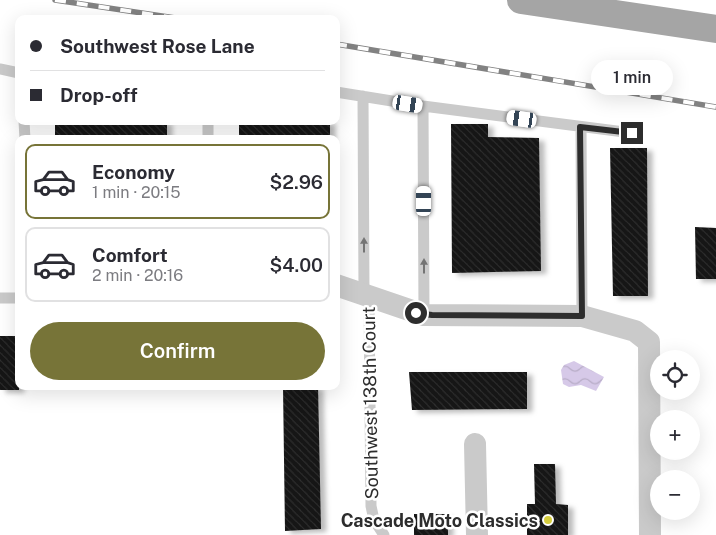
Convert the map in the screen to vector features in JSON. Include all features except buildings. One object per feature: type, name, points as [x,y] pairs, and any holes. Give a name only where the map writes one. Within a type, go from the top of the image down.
[{"type":"main road","points":[[522,0],[716,30]]},
{"type":"street","points":[[340,286],[424,315],[582,316],[635,331],[649,342],[650,535]]},
{"type":"street","points":[[475,444],[477,535]]},
{"type":"lane","points":[[0,69],[15,72]]},
{"type":"lane","points":[[340,93],[423,106],[632,133]]},
{"type":"lane","name":"Southwest 138th Court","points":[[364,96],[371,506],[374,520],[384,535]]},
{"type":"lane","points":[[423,106],[424,315]]},
{"type":"lane","points":[[580,127],[582,316]]},
{"type":"lane","points":[[0,298],[15,298]]},
{"type":"water","points":[[574,361],[604,377],[596,391],[581,385],[569,387],[563,384],[561,370],[564,365]]},
{"type":"railway","points":[[55,0],[155,15]]},
{"type":"railway","points":[[340,45],[716,107]]},
{"type":"place","name":"Cascade Moto Classics","points":[[548,520]]},
{"type":"route","points":[[416,313],[432,315],[582,316],[580,127],[632,133]]}]
